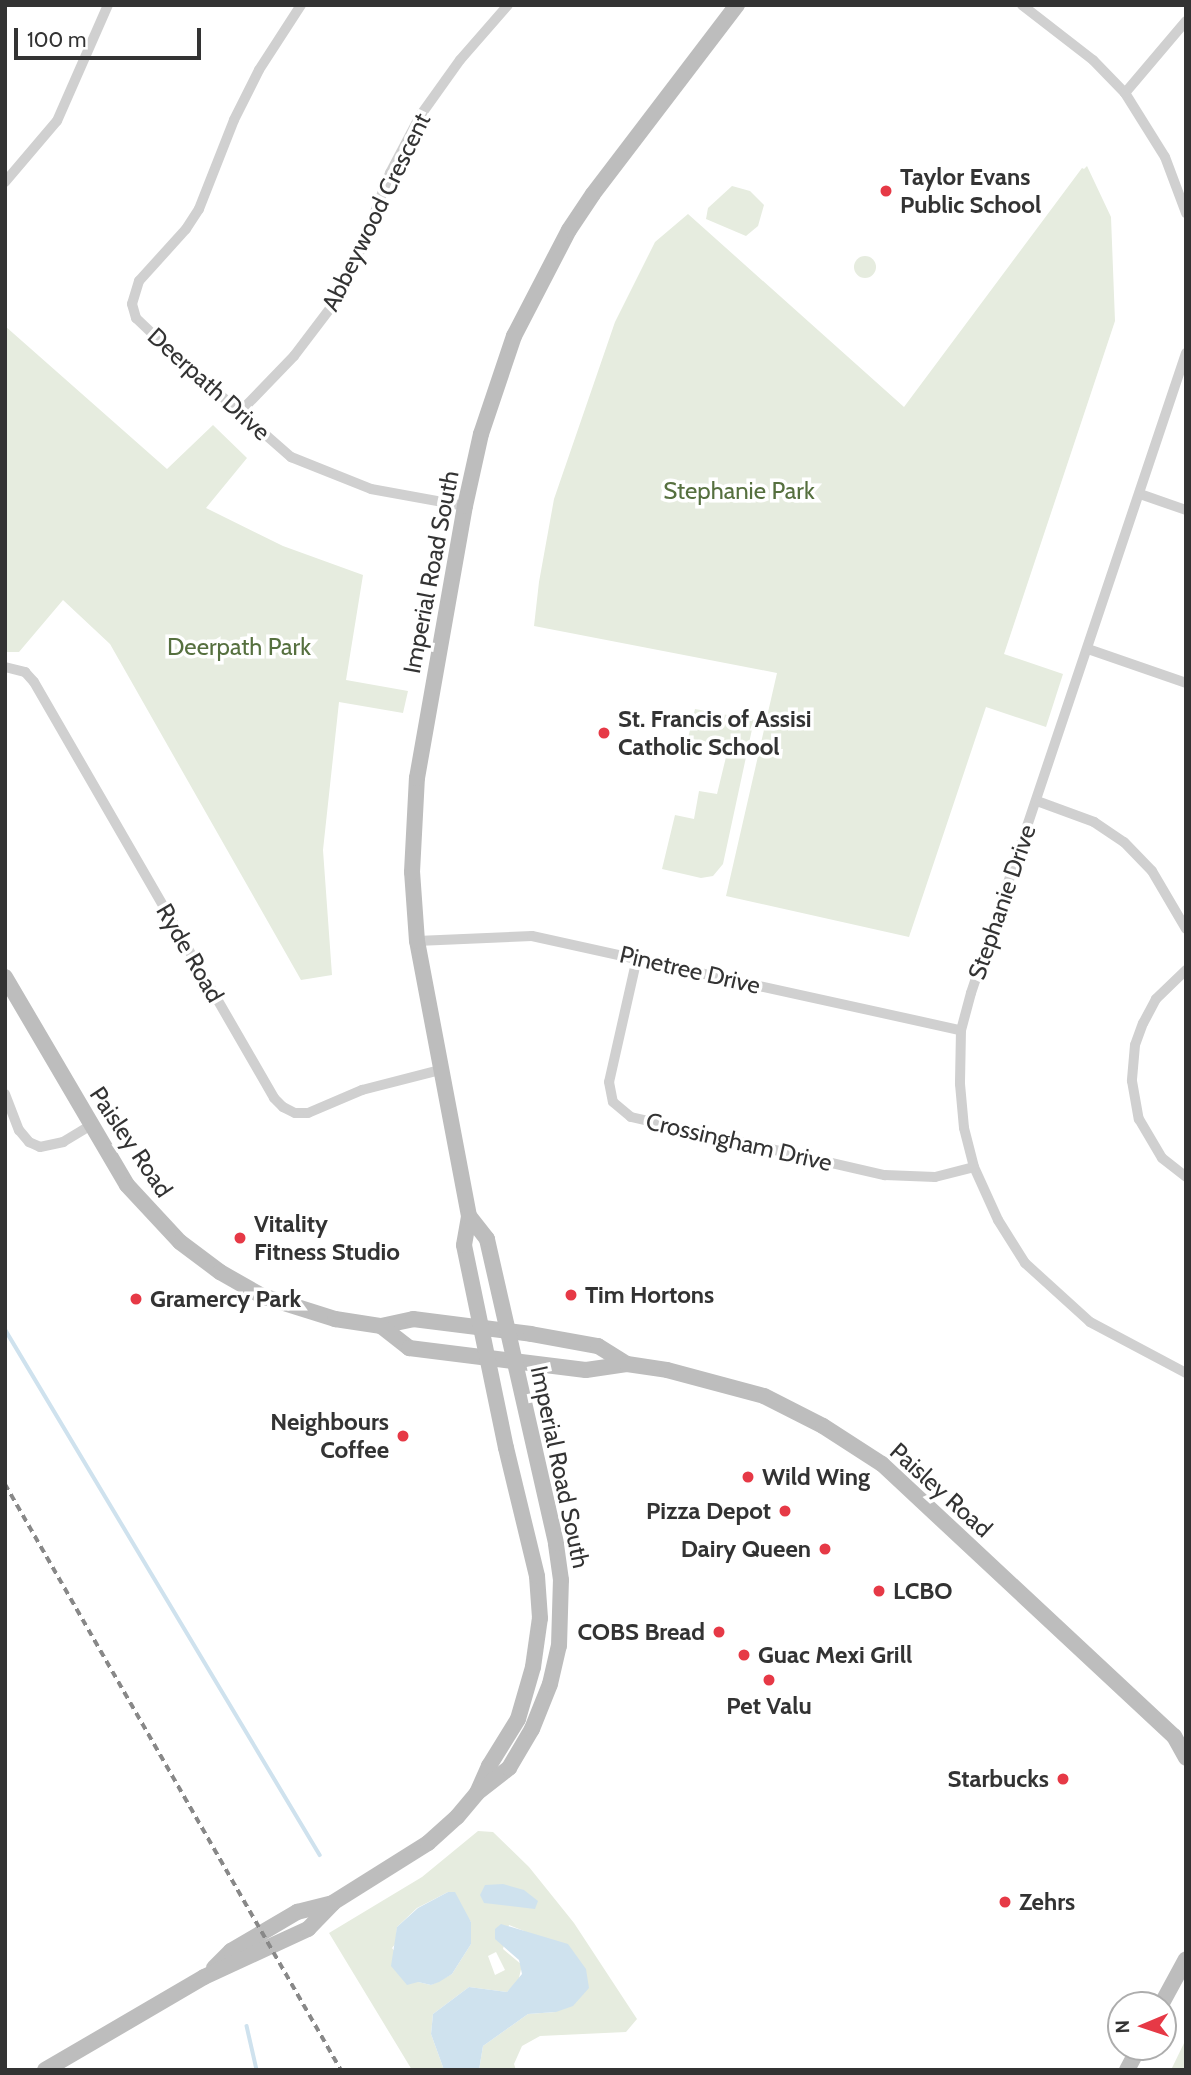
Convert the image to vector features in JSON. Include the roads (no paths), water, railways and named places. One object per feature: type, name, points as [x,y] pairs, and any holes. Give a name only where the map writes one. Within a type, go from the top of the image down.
[{"type":"street","points":[[5,182],[57,121],[108,5]]},
{"type":"street","name":"Deerpath Drive","points":[[301,5],[259,70],[234,120],[199,209],[186,229],[139,281],[132,304],[136,318],[238,414],[291,457],[371,489],[466,506]]},
{"type":"street","name":"Abbeywood Crescent","points":[[238,414],[294,356],[338,298],[354,269],[390,173],[420,116],[460,60],[508,5]]},
{"type":"street","name":"Imperial Road South","points":[[477,1793],[489,1766],[518,1719],[533,1667],[540,1618],[537,1576],[464,1245],[469,1216],[417,941],[412,872],[417,778],[466,506],[497,382],[531,301],[569,230],[593,194],[737,5]]},
{"type":"street","points":[[1022,5],[1093,60],[1125,93],[1165,157],[1186,213]]},
{"type":"street","points":[[1125,93],[1186,21]]},
{"type":"street","name":"Stephanie Drive","points":[[1186,353],[971,993],[961,1030],[964,1128],[974,1167],[998,1220],[1026,1263],[1058,1296],[1090,1322],[1186,1373]]},
{"type":"street","points":[[1140,494],[1186,510]]},
{"type":"street","points":[[1088,649],[1186,683]]},
{"type":"street","name":"Ryde Road","points":[[5,667],[25,672],[34,682],[274,1098],[283,1107],[308,1113],[362,1090],[440,1070]]},
{"type":"street","points":[[1037,801],[1094,822],[1124,842],[1152,871],[1186,929]]},
{"type":"street","name":"Pinetree Drive","points":[[417,941],[532,936],[961,1030]]},
{"type":"street","name":"Crossingham Drive","points":[[637,958],[609,1082],[613,1102],[631,1118],[885,1175],[935,1177],[974,1167]]},
{"type":"street","points":[[1186,970],[1156,999],[1143,1023],[1135,1045],[1132,1081],[1139,1119],[1162,1158],[1186,1177]]},
{"type":"street","name":"Paisley Road","points":[[5,977],[127,1185],[150,1214],[180,1242],[220,1272],[261,1296],[300,1310],[381,1326],[413,1319],[598,1346],[626,1364]]},
{"type":"street","points":[[5,1094],[19,1130],[29,1142],[40,1147],[63,1142],[90,1126]]},
{"type":"street","name":"Imperial Road South","points":[[45,2070],[204,1977],[308,1929],[334,1902],[428,1843],[457,1817],[477,1793],[509,1768],[532,1729],[550,1684],[559,1646],[561,1580],[556,1543],[487,1239],[469,1216]]},
{"type":"street","name":"Paisley Road","points":[[381,1326],[410,1348],[586,1370],[626,1364],[667,1370],[764,1396],[823,1426],[882,1464],[1180,1738],[1186,1758]]},
{"type":"street","points":[[1169,1991],[1186,1959]]},
{"type":"water","points":[[503,1884],[524,1890],[538,1901],[535,1909],[484,1903],[480,1895],[485,1885]]},
{"type":"water","points":[[448,1892],[455,1892],[471,1922],[471,1944],[452,1974],[431,1985],[418,1982],[407,1985],[391,1966],[397,1927],[418,1908]]},
{"type":"water","points":[[501,1924],[568,1944],[586,1969],[589,1988],[573,2006],[556,2012],[528,2014],[483,2046],[479,2070],[444,2070],[431,2034],[433,2014],[469,1987],[507,1992],[522,1974],[519,1960],[495,1939],[495,1929]]},
{"type":"waterway","points":[[5,1329],[320,1855]]},
{"type":"waterway","points":[[247,2026],[257,2070]]},
{"type":"railway","points":[[5,1484],[341,2070]]},
{"type":"place","name":"Taylor Evans Public School","points":[[886,191]]},
{"type":"place","name":"St. Francis of Assisi Catholic School","points":[[604,733]]},
{"type":"place","name":"Vitality Fitness Studio","points":[[240,1238]]},
{"type":"place","name":"Tim Hortons","points":[[571,1295]]},
{"type":"place","name":"Gramercy Park","points":[[136,1299]]},
{"type":"place","name":"Neighbours Coffee","points":[[403,1436]]},
{"type":"place","name":"Wild Wing","points":[[748,1477]]},
{"type":"place","name":"Pizza Depot","points":[[785,1511]]},
{"type":"place","name":"Dairy Queen","points":[[825,1549]]},
{"type":"place","name":"LCBO","points":[[879,1591]]},
{"type":"place","name":"COBS Bread","points":[[719,1632]]},
{"type":"place","name":"Guac Mexi Grill","points":[[744,1655]]},
{"type":"place","name":"Pet Valu","points":[[769,1680]]},
{"type":"place","name":"Starbucks","points":[[1063,1779]]},
{"type":"place","name":"Zehrs","points":[[1005,1902]]},
{"type":"park label","name":"Stephanie Park","points":[[739,491]]},
{"type":"park label","name":"Deerpath Park","points":[[239,647]]}]
